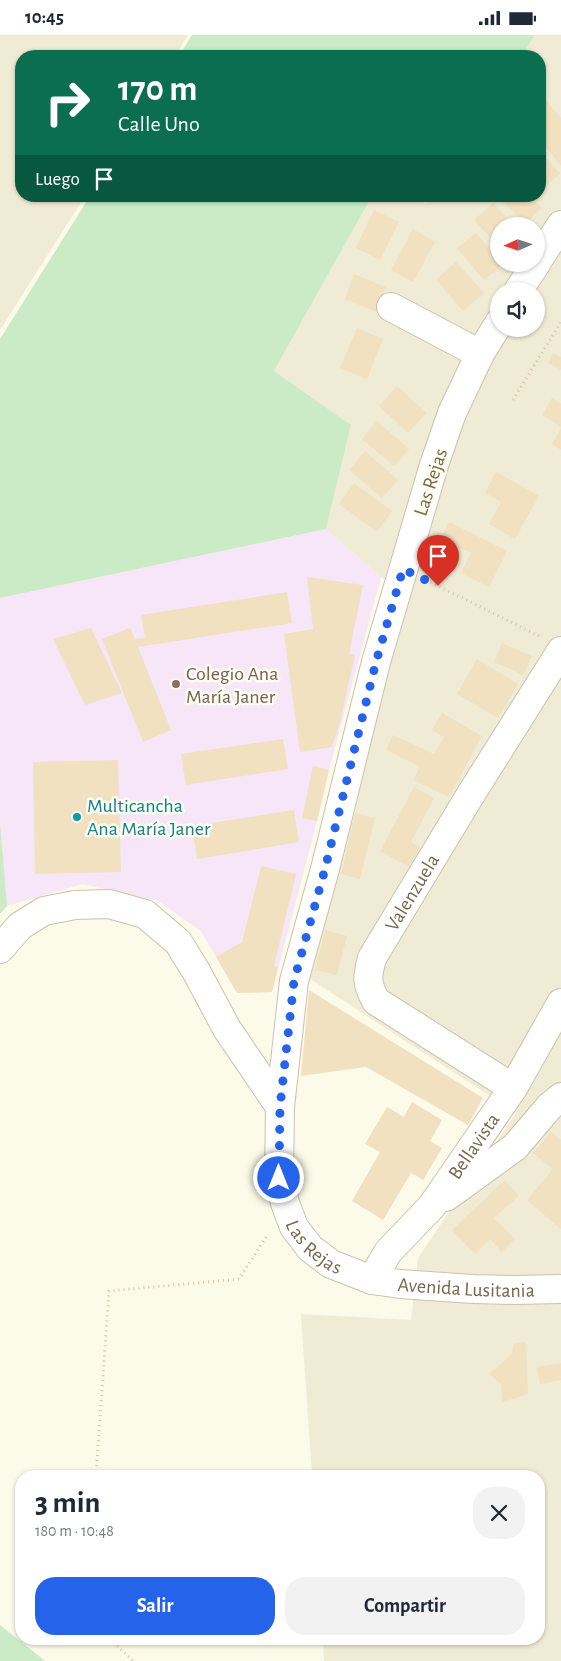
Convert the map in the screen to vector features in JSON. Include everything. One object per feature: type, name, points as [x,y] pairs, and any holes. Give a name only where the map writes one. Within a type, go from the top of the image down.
[{"type":"street","points":[[545,249],[561,225]]},
{"type":"street","points":[[391,307],[480,354]]},
{"type":"street","name":"Las Rejas","points":[[372,1280],[331,1264],[310,1248],[294,1227],[285,1203],[279,1178],[280,1107],[294,981],[325,869],[376,662],[434,465],[452,413],[480,354],[490,337]]},
{"type":"street","name":"Valenzuela","points":[[513,1088],[376,1001],[368,988],[368,979],[372,958],[471,794],[552,645]]},
{"type":"street","points":[[0,949],[20,925],[44,911],[74,905],[109,903],[144,915],[178,942],[227,1029],[280,1107]]},
{"type":"street","name":"Bellavista","points":[[372,1280],[388,1252],[432,1206],[513,1088],[561,1003]]},
{"type":"street","points":[[432,1206],[465,1185],[515,1147],[550,1106],[561,1097]]},
{"type":"street","name":"Avenida Lusitania","points":[[372,1280],[472,1289],[561,1289]]},
{"type":"path","points":[[513,401],[561,322]]},
{"type":"path","points":[[403,569],[552,645]]},
{"type":"path","points":[[96,1470],[109,1291],[239,1279],[270,1231]]},
{"type":"path","points":[[116,1645],[133,1661]]},
{"type":"shaded area","points":[[0,35],[188,35],[179,50],[15,50],[15,202],[81,202],[0,330]]},
{"type":"shaded area","points":[[535,35],[561,35],[561,1661],[324,1661],[323,1645],[545,1645],[545,1470],[312,1470],[301,1314],[411,1320],[418,1258],[516,1113],[307,977],[409,593],[381,577],[326,529],[351,425],[274,371],[369,202],[423,202],[426,204],[427,202],[546,202],[546,50],[525,50]]},
{"type":"shaded area","name":"Colegio Ana María Janer","points":[[326,529],[381,577],[272,992],[237,993],[201,931],[158,901],[82,884],[7,906],[0,821],[0,598]]},
{"type":"green space","points":[[192,35],[535,35],[525,50],[183,50]]},
{"type":"green space","points":[[86,202],[369,202],[274,371],[351,425],[326,529],[0,598],[0,339]]},
{"type":"green space","points":[[0,821],[7,906],[0,914]]},
{"type":"green space","points":[[0,1625],[15,1637],[15,1645],[25,1645],[45,1661],[0,1661]]},
{"type":"building","points":[[546,100],[561,118],[561,166],[546,147]]},
{"type":"building","points":[[546,158],[560,173],[546,186]]},
{"type":"building","points":[[504,202],[536,202],[542,208],[532,217],[518,217]]},
{"type":"building","points":[[493,203],[506,217],[490,217],[490,237],[474,220]]},
{"type":"building","points":[[374,210],[399,222],[380,260],[356,248]]},
{"type":"building","points":[[413,229],[435,242],[413,282],[391,270]]},
{"type":"building","points":[[476,233],[490,249],[490,273],[493,273],[484,280],[457,248]]},
{"type":"building","points":[[456,262],[484,293],[463,311],[436,280]]},
{"type":"building","points":[[354,274],[386,287],[377,312],[345,299]]},
{"type":"building","points":[[357,328],[383,339],[367,379],[340,368]]},
{"type":"building","points":[[553,353],[561,357],[561,370],[548,363]]},
{"type":"building","points":[[397,386],[426,413],[408,433],[379,406]]},
{"type":"building","points":[[552,398],[561,404],[561,427],[542,415]]},
{"type":"building","points":[[377,421],[409,449],[394,466],[362,439]]},
{"type":"building","points":[[561,428],[561,450],[552,444]]},
{"type":"building","points":[[365,451],[398,480],[382,498],[349,470]]},
{"type":"building","points":[[496,472],[539,496],[515,539],[489,524],[501,502],[485,493]]},
{"type":"building","points":[[354,483],[392,511],[377,532],[339,504]]},
{"type":"building","points":[[449,522],[507,551],[489,587],[461,573],[471,553],[441,538]]},
{"type":"building","points":[[307,577],[363,585],[349,654],[355,655],[340,722],[332,747],[300,752],[284,634],[313,629]]},
{"type":"building","points":[[287,592],[292,623],[138,647],[171,730],[143,742],[102,639],[130,628],[135,639],[145,638],[141,615]]},
{"type":"building","points":[[91,628],[122,693],[85,705],[53,639]]},
{"type":"building","points":[[502,643],[532,656],[523,675],[494,662]]},
{"type":"building","points":[[477,659],[518,684],[498,718],[457,694]]},
{"type":"building","points":[[442,713],[482,736],[449,797],[413,780],[420,767],[386,750],[393,735],[434,754],[444,737],[432,730]]},
{"type":"building","points":[[283,739],[288,769],[186,785],[181,754]]},
{"type":"building","name":"Multicancha Ana María Janer","points":[[118,760],[121,872],[35,874],[33,762]]},
{"type":"building","points":[[313,766],[329,770],[317,821],[302,818]]},
{"type":"building","points":[[414,787],[434,798],[411,842],[420,847],[409,867],[380,851]]},
{"type":"building","points":[[294,810],[299,842],[197,859],[192,826]]},
{"type":"building","points":[[355,814],[375,818],[360,879],[341,874]]},
{"type":"building","points":[[261,866],[296,874],[274,966],[278,967],[272,992],[237,993],[216,957],[242,942]]},
{"type":"building","points":[[325,930],[347,936],[337,975],[315,970]]},
{"type":"building","points":[[309,990],[483,1098],[468,1125],[366,1067],[301,1076]]},
{"type":"building","points":[[412,1102],[442,1120],[430,1141],[442,1148],[423,1180],[411,1173],[383,1220],[352,1201],[380,1152],[365,1144],[387,1107],[404,1117]]},
{"type":"building","points":[[551,1132],[561,1140],[561,1229],[527,1200],[553,1169],[533,1153]]},
{"type":"building","points":[[505,1180],[519,1196],[494,1218],[515,1239],[502,1252],[490,1239],[475,1254],[452,1230]]},
{"type":"building","points":[[526,1342],[528,1394],[502,1402],[501,1384],[489,1374],[512,1354],[513,1344]]},
{"type":"building","points":[[561,1363],[561,1380],[540,1384],[537,1367]]},
{"type":"place","name":"Colegio Ana María Janer","points":[[176,684]]},
{"type":"place","name":"Multicancha Ana María Janer","points":[[77,817]]},
{"type":"route","points":[[279,1178],[280,1107],[284,1057],[294,981],[325,869],[376,662],[403,569],[438,586]]}]
